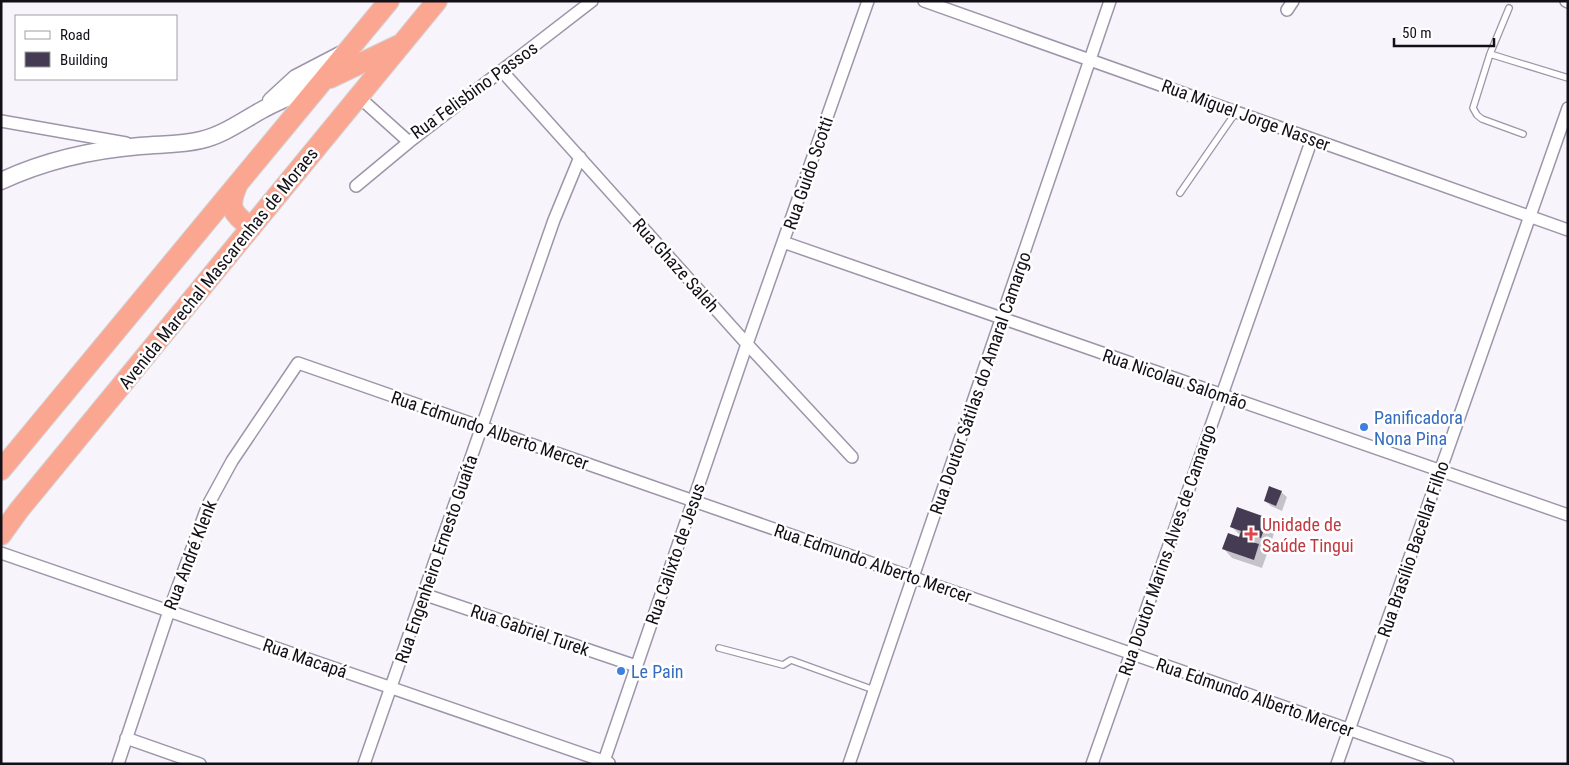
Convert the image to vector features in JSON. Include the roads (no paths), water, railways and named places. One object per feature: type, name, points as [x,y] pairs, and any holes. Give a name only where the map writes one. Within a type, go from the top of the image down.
[{"type":"highway","name":"Avenida Marechal Mascarenhas de Moraes","points":[[1,470],[389,1]]},
{"type":"highway","name":"Avenida Marechal Mascarenhas de Moraes","points":[[1,535],[19,510],[437,1]]},
{"type":"highway","points":[[324,81],[403,43]]},
{"type":"highway","points":[[237,186],[232,198],[232,205],[239,218],[251,228]]},
{"type":"main road","points":[[262,110],[296,78],[348,50]]},
{"type":"main road","points":[[1,181],[26,169],[92,151],[180,144],[201,140],[222,133],[262,110],[324,81]]},
{"type":"street","name":"Rua Felisbino Passos","points":[[359,96],[409,142],[592,1]]},
{"type":"street","name":"Rua Guido Scotti","points":[[747,344],[868,1]]},
{"type":"street","name":"Rua Miguel Jorge Nasser","points":[[924,1],[1568,230]]},
{"type":"street","name":"Rua Doutor Sátilas do Amaral Camargo","points":[[849,764],[1110,1]]},
{"type":"street","name":"Rua Ghaze Saleh","points":[[502,71],[747,344],[852,457]]},
{"type":"street","name":"Rua Brasílio Bacellar Filho","points":[[1337,764],[1568,108]]},
{"type":"street","points":[[1,121],[140,146]]},
{"type":"street","name":"Rua Doutor Marins Alves de Camargo","points":[[1092,764],[1312,139]]},
{"type":"street","points":[[356,186],[409,142]]},
{"type":"street","name":"Rua Engenheiro Ernesto Guaíta","points":[[364,764],[554,220],[580,157]]},
{"type":"street","name":"Rua Nicolau Salomão","points":[[783,242],[1568,515]]},
{"type":"street","name":"Rua Calixto de Jesus","points":[[606,763],[636,666],[747,344]]},
{"type":"street","name":"Rua Edmundo Alberto Mercer","points":[[298,363],[1448,764]]},
{"type":"street","name":"Rua André Klenk","points":[[118,764],[168,611],[208,506],[219,482],[232,461],[298,363]]},
{"type":"street","name":"Rua Macapá","points":[[1,553],[606,763]]},
{"type":"street","name":"Rua Gabriel Turek","points":[[423,594],[636,666]]},
{"type":"street","points":[[126,738],[200,764]]},
{"type":"lane","points":[[1509,8],[1490,54],[1473,108],[1482,119],[1523,134]]},
{"type":"lane","points":[[1490,54],[1568,78]]},
{"type":"lane","points":[[1180,193],[1236,112]]},
{"type":"lane","points":[[719,648],[784,666],[790,660],[874,690]]},
{"type":"place","name":"Panificadora Nona Pina","points":[[1364,427]]},
{"type":"place","name":"Unidade de Saúde Tingui","points":[[1251,534]]},
{"type":"place","name":"Le Pain","points":[[621,671]]}]
